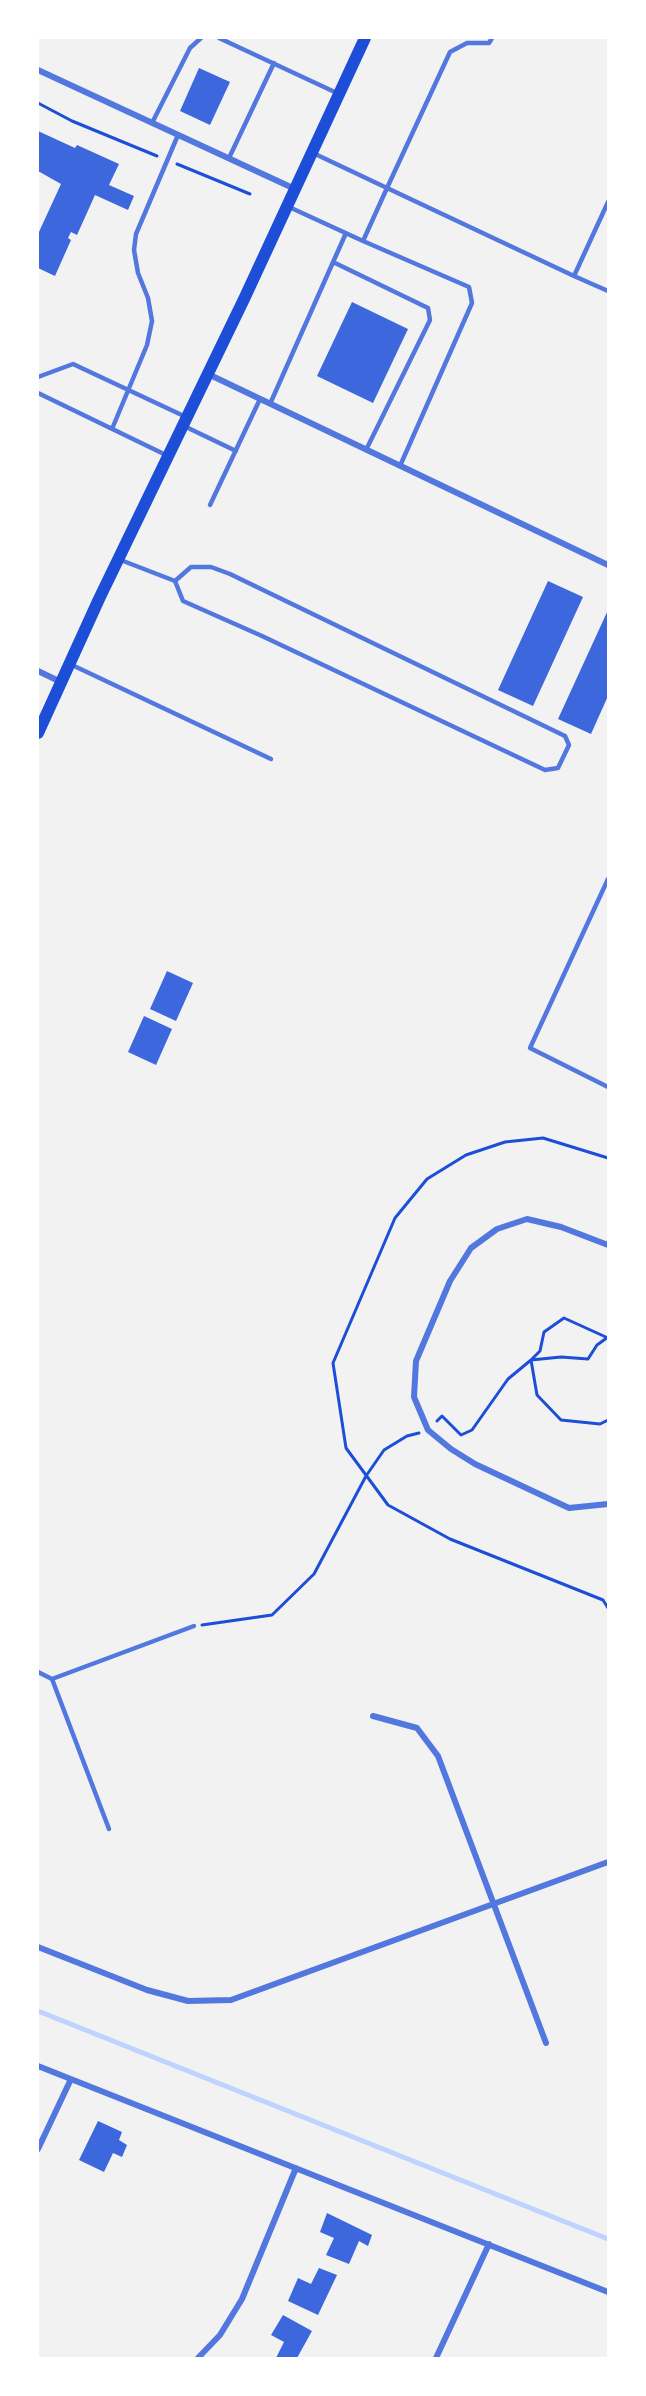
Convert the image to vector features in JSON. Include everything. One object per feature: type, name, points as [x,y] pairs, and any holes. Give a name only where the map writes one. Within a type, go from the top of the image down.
[{"type":"main road","points":[[38,734],[118,559],[208,374],[365,38]]},
{"type":"street","points":[[38,70],[295,189]]},
{"type":"street","points":[[208,374],[609,565]]},
{"type":"street","points":[[38,671],[61,682]]},
{"type":"street","points":[[609,1245],[561,1227],[527,1219],[497,1229],[471,1248],[450,1281],[416,1361],[414,1397],[428,1430],[451,1449],[475,1464],[569,1508],[609,1504]]},
{"type":"street","points":[[373,1716],[417,1728],[438,1756],[546,2043]]},
{"type":"street","points":[[38,1947],[157,1993],[188,2001],[231,2000],[609,1862]]},
{"type":"street","points":[[38,2066],[609,2292]]},
{"type":"street","points":[[38,2149],[71,2079]]},
{"type":"street","points":[[198,2358],[220,2335],[242,2299],[296,2168]]},
{"type":"street","points":[[436,2358],[489,2244]]},
{"type":"lane","points":[[152,123],[190,48],[201,38]]},
{"type":"lane","points":[[219,38],[339,94]]},
{"type":"lane","points":[[363,240],[450,52],[467,43],[489,43],[492,38]]},
{"type":"lane","points":[[229,158],[274,63]]},
{"type":"lane","points":[[112,429],[150,336],[152,321],[148,298],[138,273],[134,250],[136,234],[178,135]]},
{"type":"lane","points":[[312,153],[609,291]]},
{"type":"lane","points":[[574,276],[609,202]]},
{"type":"lane","points":[[287,206],[469,287],[472,303],[400,466]]},
{"type":"lane","points":[[270,404],[346,233]]},
{"type":"lane","points":[[333,262],[428,308],[430,320],[366,450]]},
{"type":"lane","points":[[38,377],[74,364],[129,390],[236,451]]},
{"type":"lane","points":[[38,393],[168,456]]},
{"type":"lane","points":[[210,505],[260,399]]},
{"type":"lane","points":[[118,559],[175,581],[183,602],[272,640],[545,770],[558,768],[569,745],[565,736],[230,574],[211,567],[192,567],[175,581]]},
{"type":"lane","points":[[70,664],[270,759]]},
{"type":"lane","points":[[609,879],[530,1048],[609,1087]]},
{"type":"lane","points":[[52,1679],[194,1626]]},
{"type":"lane","points":[[38,1672],[52,1679],[110,1829]]},
{"type":"path","points":[[38,103],[72,121],[250,194]]},
{"type":"path","points":[[466,1155],[505,1142],[543,1138],[609,1158]]},
{"type":"path","points":[[194,1626],[272,1615],[314,1574],[366,1476],[384,1450],[407,1436],[428,1430],[442,1416],[461,1435],[472,1430],[508,1379],[540,1351],[544,1332],[564,1318],[608,1337]]},
{"type":"path","points":[[531,1359],[561,1357],[588,1359],[597,1345],[608,1337]]},
{"type":"path","points":[[531,1359],[537,1395],[561,1420],[600,1424],[609,1420]]},
{"type":"building","points":[[199,68],[230,82],[210,125],[180,111]]},
{"type":"building","points":[[38,131],[119,164],[109,185],[134,196],[128,210],[95,195],[77,235],[71,232],[68,238],[71,240],[55,276],[38,268],[38,234],[61,184],[38,171]]},
{"type":"building","points":[[352,302],[408,329],[373,403],[317,376]]},
{"type":"building","points":[[548,581],[583,597],[533,706],[498,690]]},
{"type":"building","points":[[608,610],[608,696],[591,734],[558,719]]},
{"type":"building","points":[[167,971],[193,983],[176,1021],[150,1009]]},
{"type":"building","points":[[144,1016],[172,1029],[156,1065],[128,1052]]},
{"type":"building","points":[[98,2121],[122,2132],[119,2140],[127,2145],[122,2157],[113,2153],[104,2172],[79,2160]]},
{"type":"building","points":[[327,2213],[372,2235],[368,2246],[359,2241],[349,2264],[326,2255],[334,2238],[320,2232]]},
{"type":"building","points":[[319,2268],[337,2275],[318,2315],[288,2301],[298,2278],[311,2284]]},
{"type":"building","points":[[283,2315],[312,2331],[297,2358],[276,2358],[284,2342],[271,2335]]},
{"type":"waterway","points":[[38,2011],[608,2239]]}]
